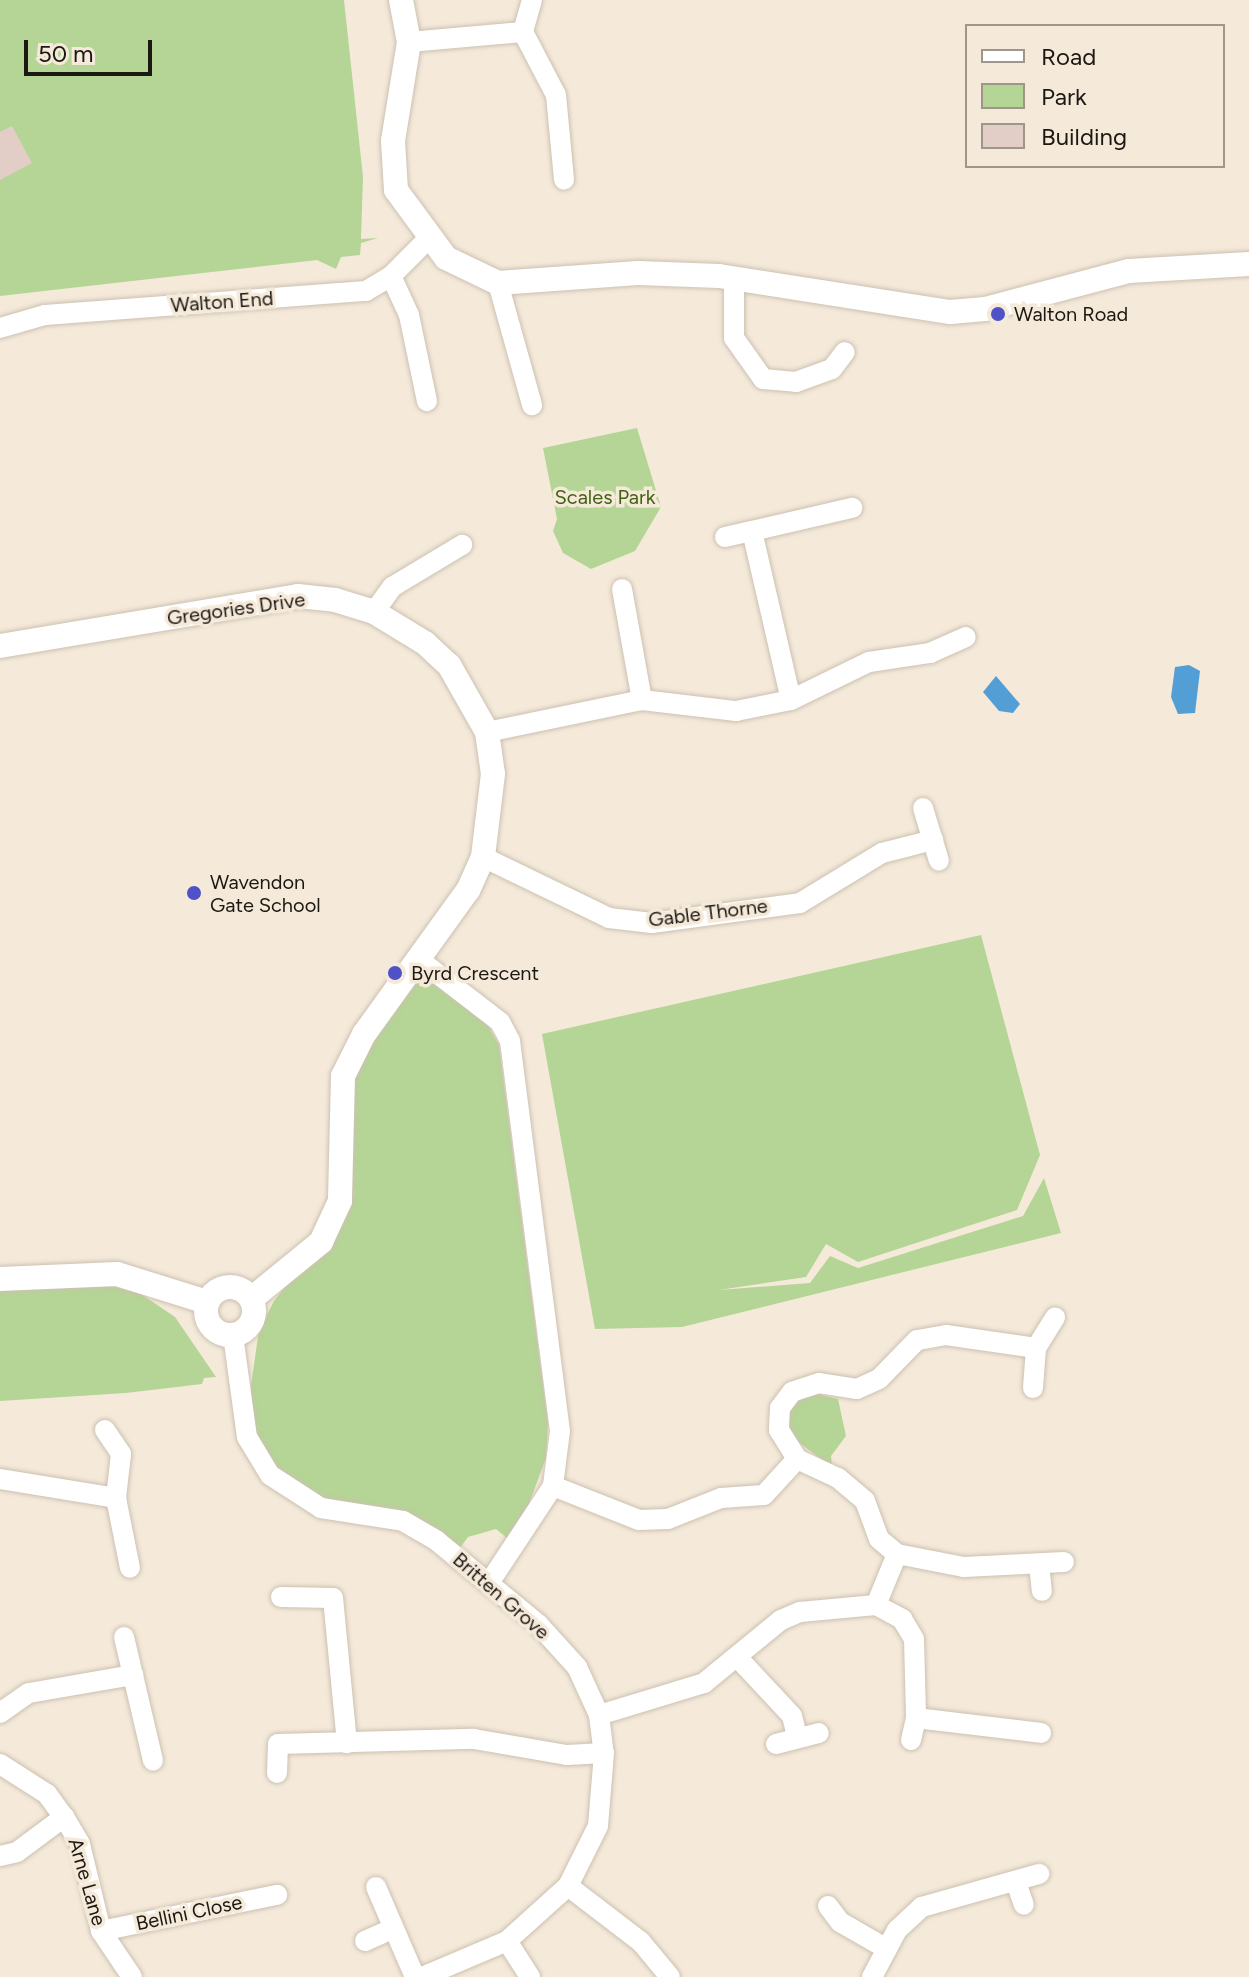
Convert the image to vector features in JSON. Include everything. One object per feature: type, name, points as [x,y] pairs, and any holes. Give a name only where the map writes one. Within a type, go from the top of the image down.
[{"type":"street","points":[[401,0],[409,42],[393,141],[396,190],[427,240],[446,258],[498,283],[638,273],[734,277],[950,312],[985,309],[1129,271],[1249,264]]},
{"type":"street","points":[[532,0],[523,32],[556,95],[564,180]]},
{"type":"street","points":[[409,42],[523,32]]},
{"type":"street","name":"Walton End","points":[[0,328],[45,315],[366,291],[391,276],[427,240]]},
{"type":"street","points":[[391,276],[409,315],[427,401]]},
{"type":"street","points":[[734,277],[734,338],[763,379],[796,382],[832,369],[845,352]]},
{"type":"street","points":[[498,283],[532,405]]},
{"type":"street","points":[[725,537],[852,508]]},
{"type":"street","points":[[752,531],[791,700]]},
{"type":"street","points":[[374,612],[392,587],[462,545]]},
{"type":"street","points":[[622,589],[642,700]]},
{"type":"street","name":"Gregories Drive","points":[[0,646],[298,596],[374,612],[449,665],[487,732],[493,774],[483,857],[468,890],[364,1034],[343,1076],[340,1201],[321,1242],[251,1299]]},
{"type":"street","points":[[487,732],[642,700],[736,711],[791,700],[869,662],[930,653],[966,637]]},
{"type":"street","points":[[923,808],[939,861]]},
{"type":"street","name":"Gable Thorne","points":[[483,857],[609,918],[652,923],[800,903],[882,853],[933,840]]},
{"type":"street","points":[[417,958],[500,1022],[510,1041],[560,1431],[553,1486],[489,1583]]},
{"type":"street","points":[[0,1279],[117,1274],[207,1302]]},
{"type":"street","points":[[224,1287],[251,1299],[252,1321],[233,1335],[213,1328],[207,1302],[224,1287]]},
{"type":"street","points":[[1033,1388],[1036,1348],[1055,1318]]},
{"type":"street","name":"Britten Grove","points":[[233,1335],[247,1437],[270,1475],[321,1508],[403,1521],[489,1583],[577,1667],[599,1715],[604,1753],[598,1826],[568,1886],[507,1941],[422,1977]]},
{"type":"street","points":[[1036,1348],[946,1335],[917,1340],[879,1379],[857,1389],[804,1385],[786,1399],[778,1419],[797,1459],[838,1478],[865,1501],[879,1539],[897,1554],[964,1567],[1064,1562]]},
{"type":"street","points":[[105,1430],[121,1454],[116,1498],[130,1568]]},
{"type":"street","points":[[553,1486],[639,1520],[668,1519],[721,1498],[764,1495],[797,1459]]},
{"type":"street","points":[[0,1479],[116,1498]]},
{"type":"street","points":[[876,1605],[897,1554]]},
{"type":"street","points":[[1039,1564],[1042,1591]]},
{"type":"street","points":[[281,1597],[333,1598],[347,1743]]},
{"type":"street","points":[[599,1715],[704,1683],[781,1620],[800,1612],[876,1605],[902,1619],[914,1639],[916,1718],[911,1740]]},
{"type":"street","points":[[124,1637],[153,1761]]},
{"type":"street","points":[[738,1658],[792,1716],[797,1736]]},
{"type":"street","points":[[0,1713],[29,1693],[133,1675]]},
{"type":"street","points":[[916,1718],[1041,1733]]},
{"type":"street","points":[[776,1744],[797,1736],[819,1733]]},
{"type":"street","points":[[277,1773],[278,1744],[474,1739],[567,1755],[604,1753]]},
{"type":"street","name":"Arne Lane","points":[[0,1764],[47,1794],[64,1817],[80,1844],[101,1931],[132,1977]]},
{"type":"street","points":[[0,1856],[17,1852],[64,1817]]},
{"type":"street","points":[[872,1977],[887,1949],[922,1907],[1039,1874]]},
{"type":"street","points":[[1016,1882],[1024,1905]]},
{"type":"street","points":[[568,1886],[641,1942],[670,1977]]},
{"type":"street","points":[[376,1887],[415,1977]]},
{"type":"street","name":"Bellini Close","points":[[101,1931],[277,1895]]},
{"type":"street","points":[[828,1906],[840,1922],[887,1949]]},
{"type":"street","points":[[365,1941],[392,1929]]},
{"type":"street","points":[[507,1941],[530,1977]]},
{"type":"green space","points":[[0,0],[344,0],[363,177],[361,239],[378,238],[361,243],[360,255],[341,257],[336,269],[317,260],[0,296]]},
{"type":"green space","name":"Scales Park","points":[[637,428],[661,507],[635,551],[591,569],[563,553],[553,531],[557,519],[543,448]]},
{"type":"green space","points":[[981,935],[1040,1155],[1017,1210],[858,1262],[826,1244],[806,1277],[719,1290],[810,1283],[830,1256],[858,1268],[1023,1216],[1044,1178],[1061,1233],[682,1327],[595,1329],[542,1034]]},
{"type":"green space","points":[[417,972],[485,1020],[499,1045],[548,1423],[546,1458],[514,1544],[496,1529],[468,1537],[459,1549],[331,1502],[280,1475],[255,1431],[249,1399],[259,1330],[274,1301],[331,1228],[350,1068]]},
{"type":"green space","points":[[105,1284],[141,1294],[175,1317],[216,1377],[204,1378],[202,1384],[126,1393],[0,1401],[0,1290]]},
{"type":"green space","points":[[809,1392],[838,1399],[846,1436],[831,1456],[832,1467],[786,1433],[791,1402]]},
{"type":"water","points":[[1189,665],[1200,671],[1195,713],[1178,714],[1171,697],[1175,667]]},
{"type":"water","points":[[996,676],[1020,704],[1013,713],[999,711],[983,692]]},
{"type":"building","points":[[12,126],[32,163],[0,180],[0,132]]},
{"type":"place","name":"Walton Road","points":[[998,314]]},
{"type":"place","name":"Wavendon Gate School","points":[[194,893]]},
{"type":"place","name":"Byrd Crescent","points":[[395,973]]}]
